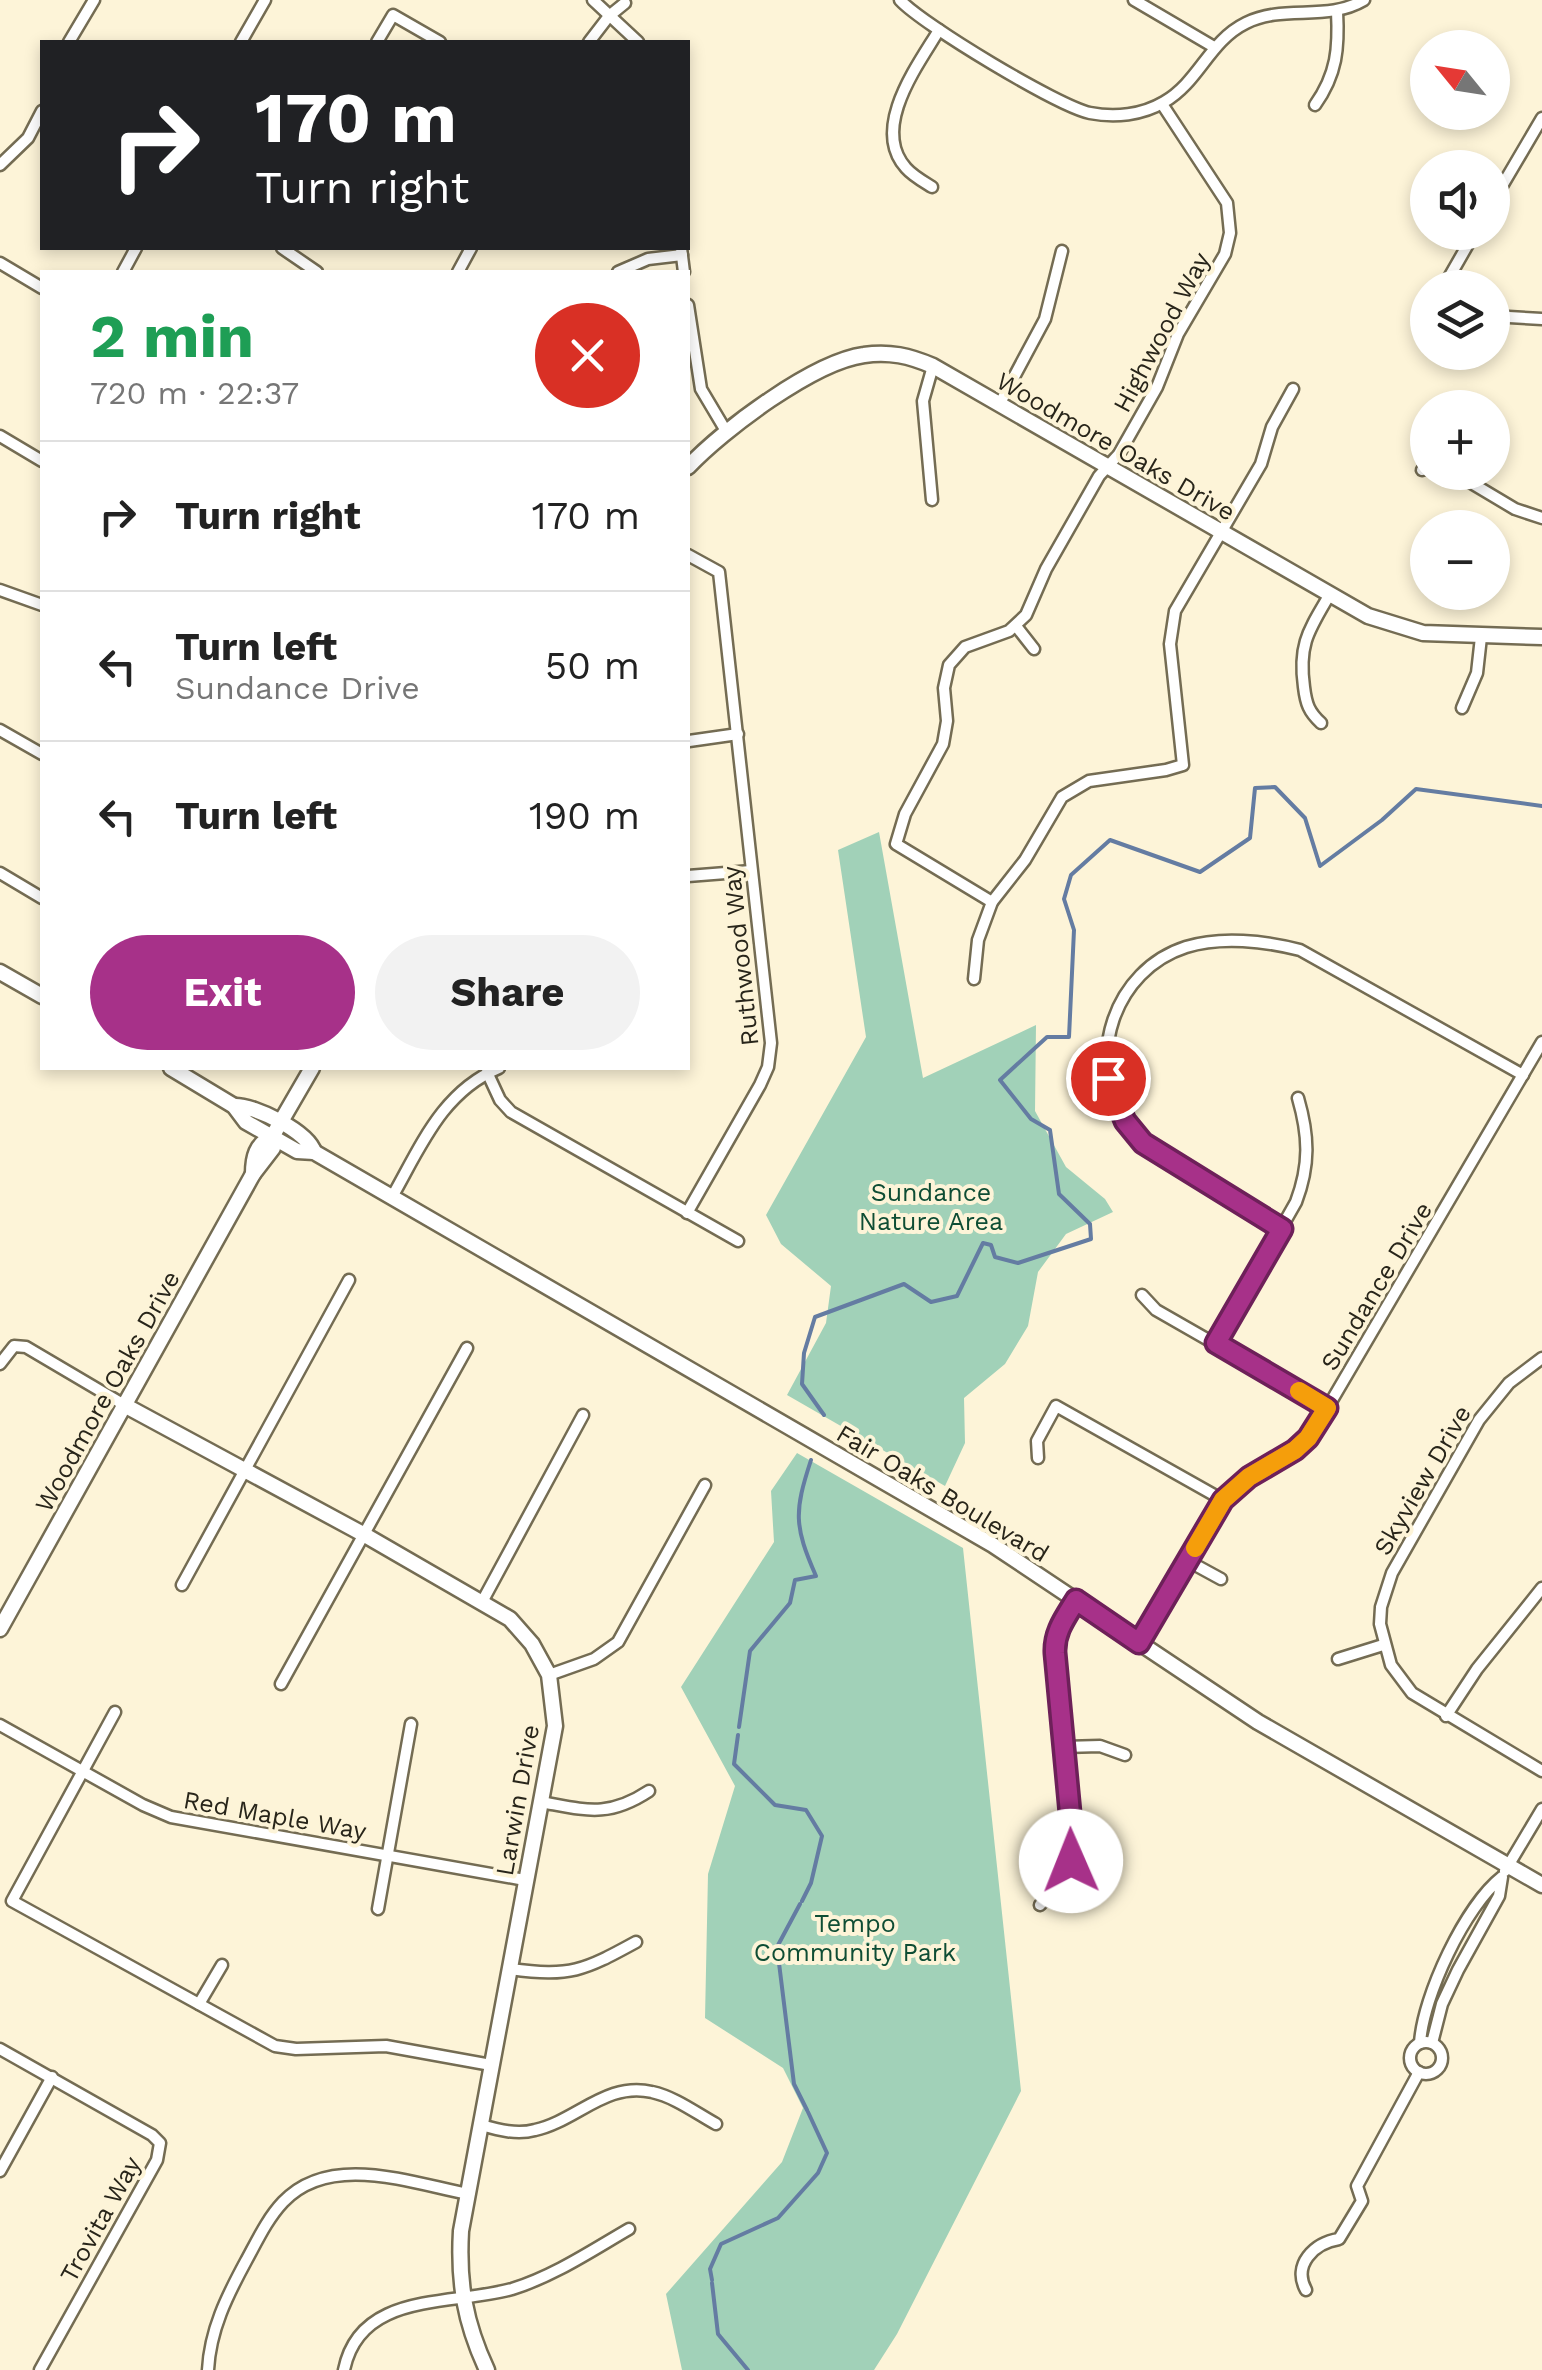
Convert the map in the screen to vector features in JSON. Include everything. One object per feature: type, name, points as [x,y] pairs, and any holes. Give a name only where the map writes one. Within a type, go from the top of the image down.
[{"type":"street","points":[[71,40],[94,0]]},
{"type":"street","points":[[241,40],[265,0]]},
{"type":"street","points":[[593,0],[636,40]]},
{"type":"street","points":[[900,0],[919,18],[1082,110],[1125,115],[1162,104],[1183,88],[1226,36],[1257,18],[1337,11],[1364,0]]},
{"type":"street","points":[[1134,0],[1214,47]]},
{"type":"street","points":[[591,40],[626,3]]},
{"type":"street","points":[[1315,105],[1327,88],[1337,61],[1337,11]]},
{"type":"street","points":[[378,40],[393,15],[437,40]]},
{"type":"street","points":[[932,188],[906,169],[894,124],[900,96],[939,30]]},
{"type":"street","name":"Highwood Way","points":[[1016,626],[1026,615],[1046,568],[1105,466],[1119,454],[1157,388],[1178,334],[1225,254],[1230,218],[1221,189],[1162,104]]},
{"type":"street","points":[[0,165],[28,138],[40,116]]},
{"type":"street","points":[[1510,172],[1542,118]]},
{"type":"street","points":[[285,250],[314,270]]},
{"type":"street","points":[[623,270],[682,251]]},
{"type":"street","points":[[999,405],[1045,319],[1062,251]]},
{"type":"street","points":[[0,264],[40,287]]},
{"type":"street","points":[[1510,317],[1542,319]]},
{"type":"street","points":[[690,318],[701,389],[726,431]]},
{"type":"street","name":"Woodmore Oaks Drive","points":[[690,465],[726,431],[817,372],[856,356],[901,355],[932,366],[1368,616],[1404,630],[1542,638]]},
{"type":"street","points":[[932,366],[922,401],[932,500]]},
{"type":"street","points":[[974,979],[978,940],[992,902],[1025,860],[1062,797],[1089,780],[1184,765],[1170,629],[1178,601],[1261,464],[1272,427],[1293,389]]},
{"type":"street","points":[[0,436],[40,460]]},
{"type":"street","points":[[1484,490],[1516,509],[1542,518]]},
{"type":"street","name":"Ruthwood Way","points":[[688,1212],[760,1085],[770,1055],[719,572],[690,555]]},
{"type":"street","points":[[0,590],[40,604]]},
{"type":"street","points":[[1321,723],[1308,707],[1301,657],[1306,634],[1330,594]]},
{"type":"street","points":[[992,902],[896,844],[911,802],[943,744],[947,721],[944,688],[950,665],[965,647],[1016,626],[1034,648]]},
{"type":"street","points":[[1462,708],[1477,674],[1481,637]]},
{"type":"street","points":[[0,730],[40,753]]},
{"type":"street","points":[[690,741],[738,734]]},
{"type":"street","points":[[690,876],[751,871]]},
{"type":"street","points":[[0,873],[40,897]]},
{"type":"street","points":[[1282,1229],[1154,1152],[1133,1133],[1117,1107],[1106,1066],[1111,1025],[1130,987],[1161,959],[1187,947],[1215,942],[1271,944],[1300,950],[1523,1075]]},
{"type":"street","points":[[0,972],[40,995]]},
{"type":"street","name":"Sundance Drive","points":[[1139,1643],[1223,1500],[1249,1477],[1308,1438],[1542,1042]]},
{"type":"street","name":"Fair Oaks Boulevard","points":[[174,1070],[234,1106],[246,1122],[297,1151],[314,1152],[993,1545],[1258,1722],[1505,1871],[1542,1885]]},
{"type":"street","name":"Woodmore Oaks Drive","points":[[0,1629],[253,1174],[273,1148],[272,1137],[311,1070]]},
{"type":"street","points":[[392,1197],[450,1099],[493,1070],[500,1100],[511,1112],[738,1241]]},
{"type":"street","points":[[1216,1343],[1296,1202],[1308,1160],[1298,1098]]},
{"type":"street","name":"Fair Oaks Boulevard","points":[[234,1106],[255,1109],[307,1138],[314,1152]]},
{"type":"street","points":[[182,1585],[350,1280]]},
{"type":"street","points":[[1142,1295],[1156,1310],[1327,1408]]},
{"type":"street","points":[[0,1364],[14,1346],[26,1346],[126,1406]]},
{"type":"street","points":[[282,1684],[468,1348]]},
{"type":"street","name":"Skyview Drive","points":[[1542,1358],[1509,1383],[1479,1420],[1392,1573],[1381,1606],[1384,1645],[1391,1665],[1412,1693],[1542,1771]]},
{"type":"street","name":"Larwin Drive","points":[[126,1406],[363,1534],[510,1619],[532,1644],[550,1675],[555,1726],[461,2231],[462,2298],[468,2325],[488,2370]]},
{"type":"street","points":[[1038,1458],[1037,1441],[1056,1406],[1223,1500]]},
{"type":"street","points":[[482,1602],[583,1416]]},
{"type":"street","points":[[550,1675],[604,1654],[618,1642],[706,1485]]},
{"type":"street","points":[[1188,1560],[1222,1579]]},
{"type":"street","points":[[1446,1716],[1476,1668],[1542,1588]]},
{"type":"street","points":[[1040,1905],[1064,1876],[1072,1853],[1054,1645],[1076,1600]]},
{"type":"street","points":[[1338,1659],[1384,1645]]},
{"type":"street","points":[[114,1712],[12,1901],[263,2041],[287,2048],[386,2046],[491,2066]]},
{"type":"street","points":[[386,1856],[411,1724]]},
{"type":"street","name":"Red Maple Way","points":[[0,1725],[142,1806],[171,1817],[525,1880]]},
{"type":"street","points":[[1064,1748],[1100,1746],[1125,1755]]},
{"type":"street","points":[[541,1802],[604,1811],[629,1804],[649,1790]]},
{"type":"street","points":[[1505,1871],[1500,1896],[1458,1970],[1426,2043],[1412,2050],[1410,2060],[1418,2072],[1428,2074],[1441,2066],[1442,2055],[1426,2043],[1421,2025],[1442,1964],[1542,1809]]},
{"type":"street","name":"Red Maple Way","points":[[378,1910],[386,1856]]},
{"type":"street","points":[[1477,1906],[1490,1914]]},
{"type":"street","points":[[510,1969],[568,1974],[636,1942]]},
{"type":"street","points":[[1442,1964],[1458,1970]]},
{"type":"street","points":[[199,2004],[222,1965]]},
{"type":"street","name":"Trovita Way","points":[[0,2050],[152,2135],[160,2144],[156,2160],[40,2370]]},
{"type":"street","points":[[1306,2290],[1300,2279],[1302,2266],[1308,2255],[1326,2241],[1339,2239],[1356,2212],[1362,2201],[1357,2186],[1418,2072]]},
{"type":"street","points":[[0,2172],[52,2078]]},
{"type":"street","points":[[481,2125],[509,2132],[540,2130],[605,2096],[638,2090],[673,2100],[716,2124]]},
{"type":"street","points":[[208,2370],[212,2336],[228,2292],[273,2215],[297,2190],[329,2176],[362,2175],[468,2194]]},
{"type":"street","points":[[344,2370],[358,2335],[378,2317],[399,2309],[511,2289],[548,2276],[629,2229]]},
{"type":"green space","name":"Sundance Nature Area","points":[[879,832],[923,1078],[1036,1025],[1035,1111],[1066,1167],[1105,1199],[1113,1212],[1066,1234],[1038,1272],[1028,1326],[1005,1364],[964,1398],[965,1443],[945,1486],[787,1395],[826,1323],[831,1286],[781,1244],[766,1215],[866,1037],[838,850]]},
{"type":"green space","name":"Tempo Community Park","points":[[797,1453],[963,1548],[1021,2091],[897,2334],[874,2370],[682,2370],[666,2294],[782,2162],[803,2108],[783,2068],[705,2018],[708,1874],[735,1786],[681,1687],[774,1542],[771,1491]]},
{"type":"waterway","points":[[824,1415],[802,1384],[804,1353],[815,1317],[904,1284],[931,1302],[957,1296],[983,1243],[991,1245],[995,1257],[1018,1263],[1091,1239],[1090,1224],[1059,1194],[1050,1130],[1031,1119],[1000,1080],[1047,1037],[1069,1037],[1074,930],[1064,899],[1071,875],[1110,840],[1200,872],[1250,838],[1255,788],[1275,787],[1305,818],[1320,866],[1416,789],[1542,806]]},
{"type":"waterway","points":[[739,1727],[750,1651],[790,1603],[795,1580],[816,1576],[799,1519],[811,1460]]},
{"type":"waterway","points":[[738,1735],[734,1764],[775,1805],[806,1810],[822,1836],[811,1883],[802,1901]]},
{"type":"waterway","points":[[800,1904],[777,1947],[794,2084],[807,2110]]},
{"type":"waterway","points":[[712,2280],[710,2269],[721,2244],[778,2218],[818,2173],[827,2153],[808,2112]]},
{"type":"waterway","points":[[712,2283],[718,2334],[748,2370]]},
{"type":"slow traffic","points":[[1195,1548],[1223,1500],[1249,1477],[1295,1450],[1318,1424],[1327,1408],[1299,1391]]},
{"type":"route","points":[[1071,1861],[1073,1845],[1055,1653],[1062,1623],[1076,1600],[1139,1643],[1223,1500],[1249,1477],[1295,1450],[1308,1438],[1327,1408],[1216,1343],[1282,1229],[1143,1143],[1125,1121],[1108,1078]]}]
